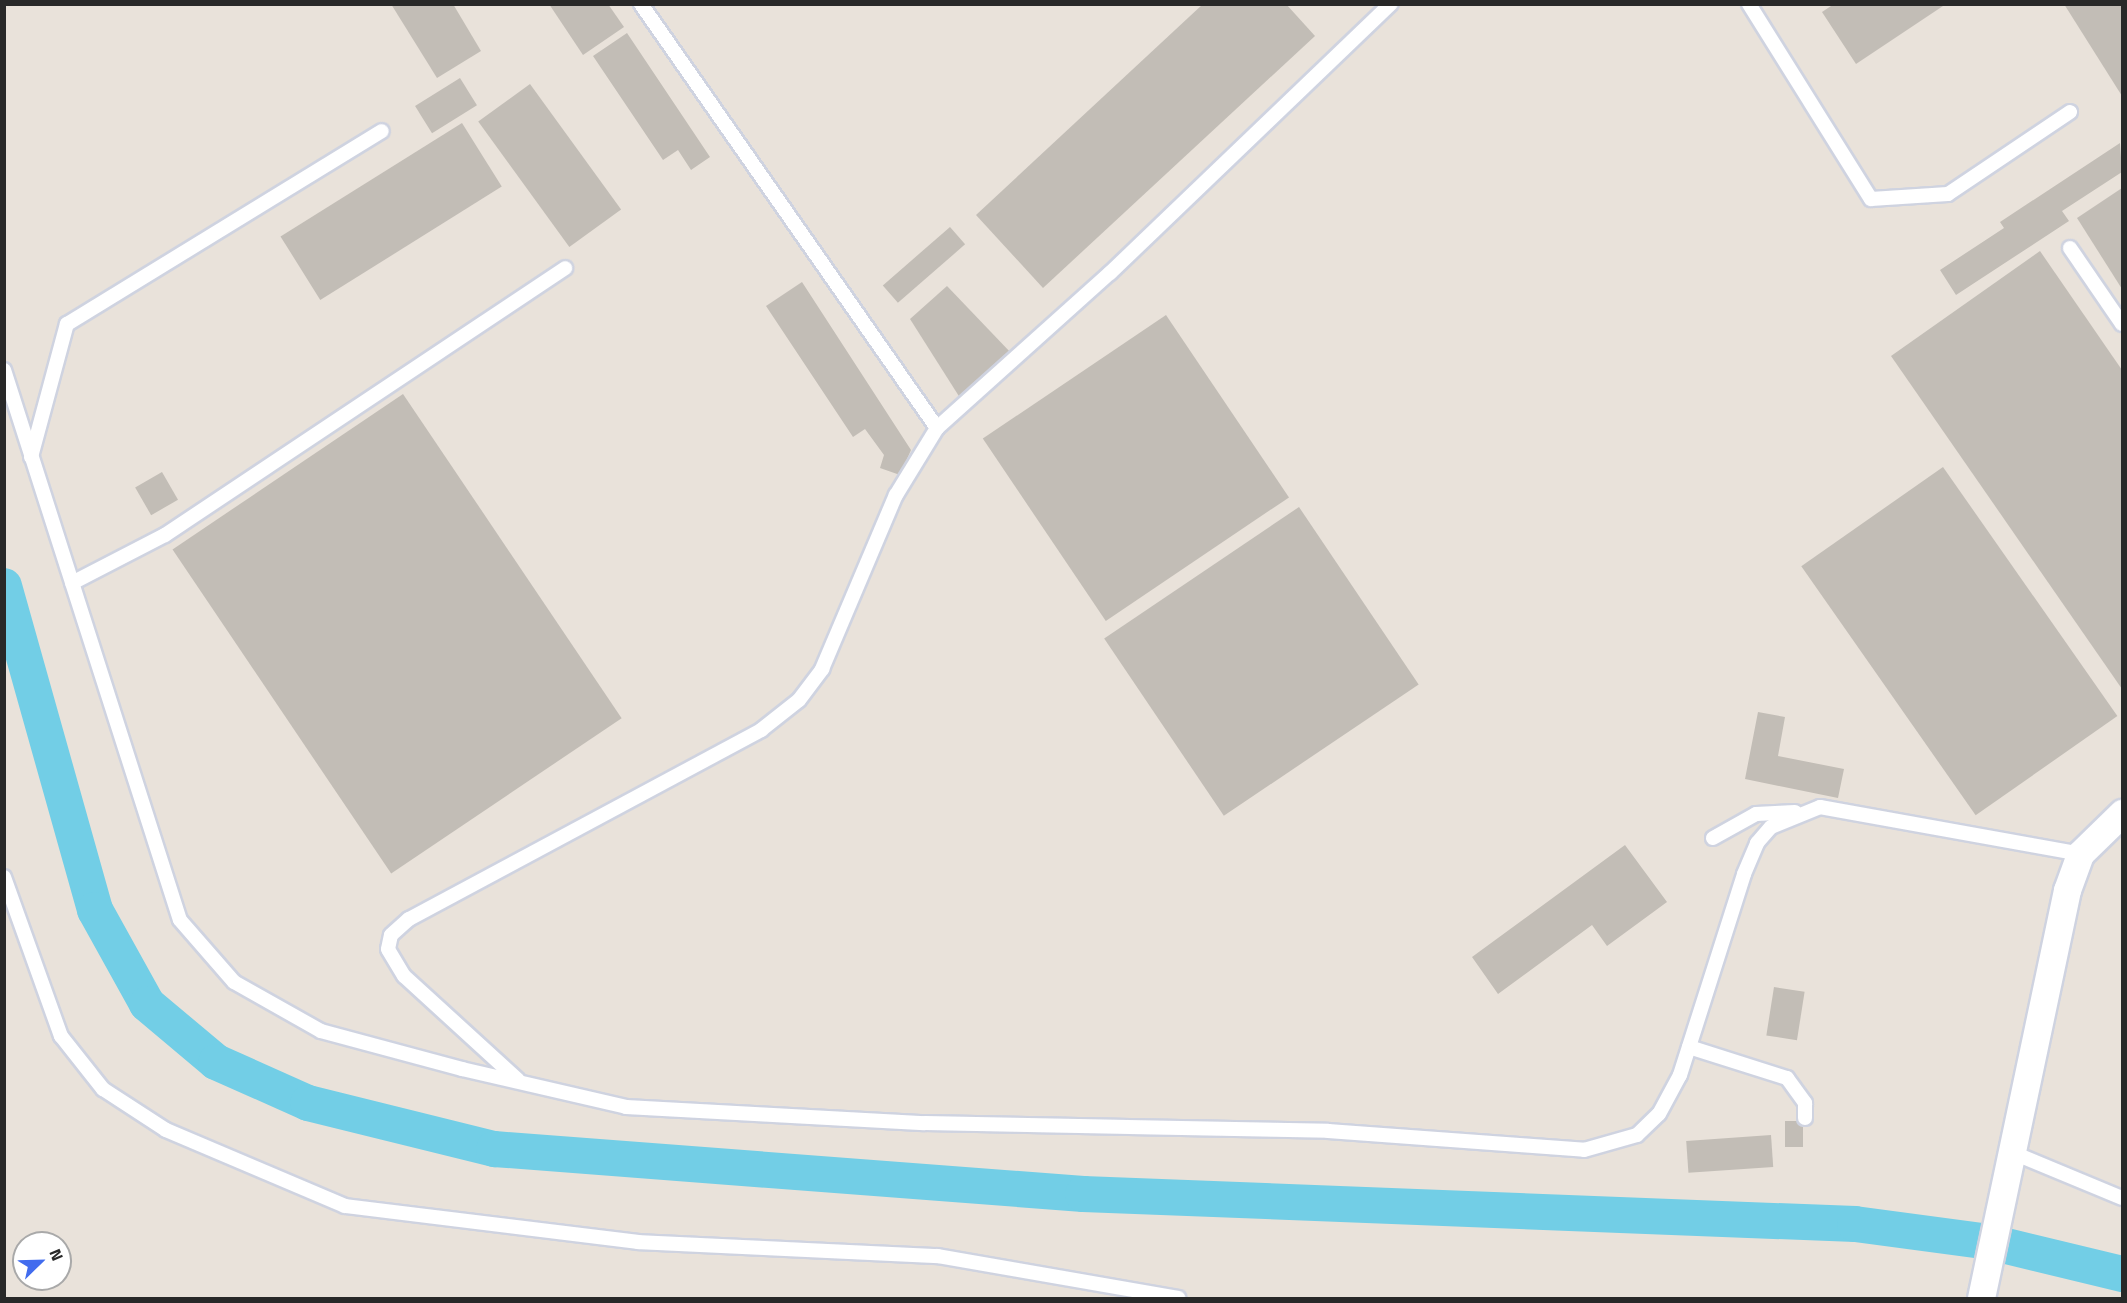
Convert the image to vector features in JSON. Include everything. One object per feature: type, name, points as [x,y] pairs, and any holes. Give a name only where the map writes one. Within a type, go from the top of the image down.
[{"type":"street","points":[[1981,1299],[2067,890],[2080,854],[2122,813]]},
{"type":"lane","points":[[641,4],[937,428]]},
{"type":"lane","points":[[519,1081],[404,976],[388,949],[391,935],[409,919],[761,730],[799,700],[822,669],[896,495],[937,428],[1110,273],[1390,4]]},
{"type":"lane","points":[[1749,4],[1871,200],[1947,194],[2070,112]]},
{"type":"lane","points":[[31,457],[67,324],[382,131]]},
{"type":"lane","points":[[2070,249],[2122,324]]},
{"type":"lane","points":[[72,583],[165,535],[566,268]]},
{"type":"lane","points":[[4,370],[180,920],[234,982],[321,1031],[519,1081],[626,1107],[925,1123],[1328,1131],[1584,1150],[1637,1135],[1659,1114],[1689,1047],[1757,843],[1797,812]]},
{"type":"lane","points":[[1713,838],[1756,814],[1797,812],[1820,807],[2080,854]]},
{"type":"lane","points":[[4,877],[61,1036],[103,1089],[166,1130],[345,1206],[638,1242],[938,1256],[1178,1299]]},
{"type":"lane","points":[[1689,1047],[1787,1078],[1805,1103],[1805,1118]]},
{"type":"lane","points":[[2008,1162],[2122,1198]]},
{"type":"building","points":[[391,4],[453,4],[481,51],[437,78]]},
{"type":"building","points":[[549,4],[608,4],[624,27],[583,55]]},
{"type":"building","points":[[1203,4],[1286,4],[1315,36],[1043,288],[976,215]]},
{"type":"building","points":[[1834,4],[1946,4],[1856,64],[1822,12]]},
{"type":"building","points":[[2064,4],[2122,4],[2122,96]]},
{"type":"building","points":[[627,33],[710,157],[691,170],[678,150],[663,160],[593,56]]},
{"type":"building","points":[[460,78],[477,105],[432,133],[415,106]]},
{"type":"building","points":[[530,84],[621,209],[569,247],[478,122]]},
{"type":"building","points":[[462,123],[502,187],[320,300],[281,236]]},
{"type":"building","points":[[2120,143],[2122,172],[2062,211],[2069,221],[1956,295],[1940,270],[2004,228],[2000,222]]},
{"type":"building","points":[[2122,188],[2122,289],[2077,218]]},
{"type":"building","points":[[950,227],[965,244],[898,303],[883,285]]},
{"type":"building","points":[[2040,251],[2122,370],[2122,689],[1891,356]]},
{"type":"building","points":[[802,282],[911,450],[900,475],[880,468],[884,455],[865,429],[853,437],[766,306]]},
{"type":"building","points":[[947,286],[1012,354],[962,401],[910,319]]},
{"type":"building","points":[[1166,315],[1289,497],[1106,621],[983,439]]},
{"type":"building","points":[[403,394],[622,718],[391,874],[173,549]]},
{"type":"building","points":[[1943,467],[2117,716],[1976,815],[1801,566]]},
{"type":"building","points":[[162,472],[178,500],[151,515],[135,488]]},
{"type":"building","points":[[1299,507],[1419,684],[1224,816],[1104,638]]},
{"type":"building","points":[[1758,712],[1785,717],[1778,756],[1844,769],[1838,798],[1745,779]]},
{"type":"building","points":[[1625,845],[1667,902],[1607,946],[1592,925],[1498,994],[1472,957]]},
{"type":"building","points":[[1774,987],[1805,992],[1797,1040],[1766,1035]]},
{"type":"building","points":[[1785,1121],[1803,1121],[1803,1147],[1785,1147]]},
{"type":"building","points":[[1771,1135],[1773,1167],[1688,1173],[1686,1141]]},
{"type":"waterway","points":[[4,586],[95,910],[147,1004],[216,1062],[308,1103],[494,1149],[1083,1194],[1855,1224],[1990,1242],[2122,1274]]}]
